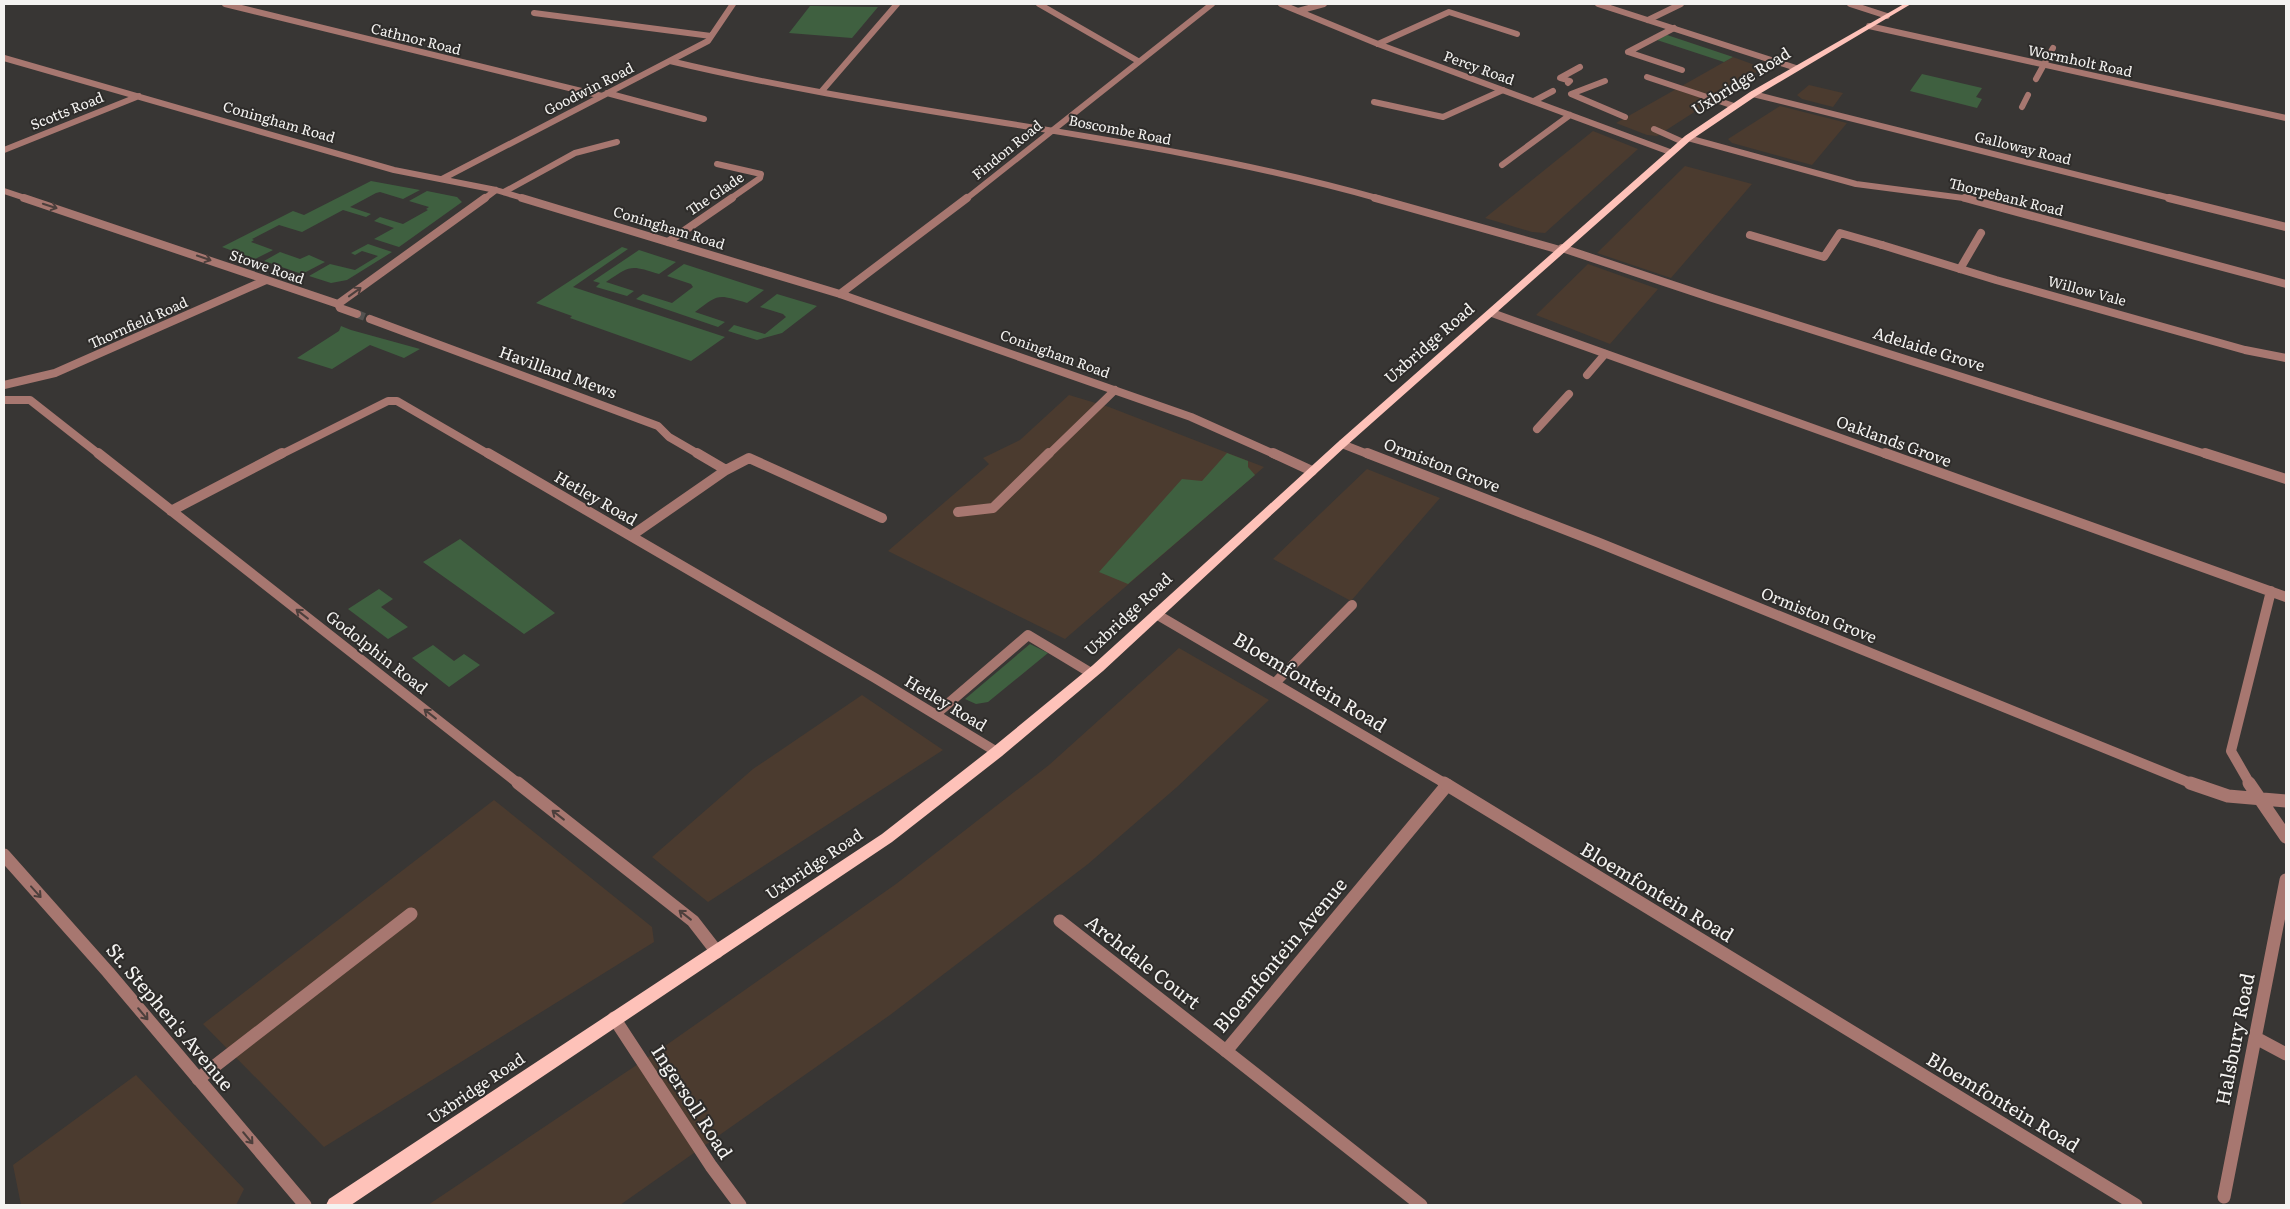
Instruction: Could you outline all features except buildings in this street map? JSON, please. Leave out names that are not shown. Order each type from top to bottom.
[{"type":"main road","name":"Uxbridge Road","points":[[335,1205],[887,838],[997,752],[1091,673],[1312,470],[1492,313],[1670,152],[1753,94],[1908,4]]},
{"type":"street","name":"Cathnor Road","points":[[225,4],[704,119]]},
{"type":"street","points":[[232,6],[239,4]]},
{"type":"street","name":"Goodwin Road","points":[[442,179],[708,41],[733,4]]},
{"type":"street","points":[[821,92],[897,4]]},
{"type":"street","points":[[1039,4],[1138,62]]},
{"type":"street","name":"Findon Road","points":[[840,294],[956,206],[1212,4]]},
{"type":"street","name":"Percy Road","points":[[1281,4],[1378,44],[1670,152]]},
{"type":"street","points":[[1298,12],[1324,4]]},
{"type":"street","points":[[1598,4],[1796,68]]},
{"type":"street","points":[[1648,20],[1681,4]]},
{"type":"street","points":[[1850,4],[1887,16]]},
{"type":"street","points":[[1378,44],[1449,12],[1517,34]]},
{"type":"street","points":[[534,13],[711,36]]},
{"type":"street","name":"Wormholt Road","points":[[1869,26],[2286,118]]},
{"type":"street","points":[[1674,28],[1628,52],[1682,70]]},
{"type":"street","points":[[2036,79],[2053,48]]},
{"type":"street","name":"Coningham Road","points":[[4,58],[394,170],[500,191],[840,294],[1191,418],[1312,470]]},
{"type":"street","name":"Boscombe Road","points":[[670,61],[754,81],[1051,130],[1193,156],[1344,189],[1561,249]]},
{"type":"street","points":[[1568,83],[1570,81],[1560,78],[1580,67]]},
{"type":"street","points":[[1648,76],[1734,106]]},
{"type":"street","points":[[1605,81],[1571,94],[1625,117]]},
{"type":"street","points":[[1374,102],[1443,116],[1503,90]]},
{"type":"street","points":[[1534,101],[1553,91]]},
{"type":"street","name":"Galloway Road","points":[[1753,94],[2286,227]]},
{"type":"street","points":[[2022,107],[2028,95]]},
{"type":"street","name":"Scotts Road","points":[[4,150],[139,96]]},
{"type":"street","points":[[1502,166],[1570,115]]},
{"type":"street","name":"Thorpebank Road","points":[[1654,129],[1686,140],[1856,184],[1967,198],[2286,284]]},
{"type":"street","points":[[357,314],[340,308],[338,304],[500,191],[574,153],[617,142]]},
{"type":"street","name":"The Glade","points":[[668,242],[760,178],[762,174],[717,164]]},
{"type":"street","name":"Stowe Road","points":[[4,191],[116,227],[338,304]]},
{"type":"street","name":"Willow Vale","points":[[1750,235],[1824,257],[1840,233],[2244,350],[2286,358]]},
{"type":"street","points":[[1960,269],[1981,233]]},
{"type":"street","name":"Adelaide Grove","points":[[1561,249],[2286,479]]},
{"type":"street","name":"Thornfield Road","points":[[4,385],[55,373],[266,280]]},
{"type":"street","name":"Oaklands Grove","points":[[1492,313],[2286,596]]},
{"type":"street","name":"Havilland Mews","points":[[370,319],[658,426],[669,437],[726,470]]},
{"type":"street","points":[[1587,375],[1605,354]]},
{"type":"street","points":[[958,512],[993,508],[1115,390]]},
{"type":"street","points":[[1536,429],[1569,394]]},
{"type":"street","name":"Godolphin Road","points":[[4,400],[30,400],[693,922],[717,952]]},
{"type":"street","name":"Hetley Road","points":[[171,511],[372,406],[388,400],[397,401],[936,714],[997,752]]},
{"type":"street","name":"Ormiston Grove","points":[[1342,444],[1598,542],[2209,791],[2228,796],[2286,801]]},
{"type":"street","points":[[631,536],[726,470],[749,458],[882,518]]},
{"type":"street","points":[[2271,591],[2231,751],[2286,837]]},
{"type":"street","points":[[1275,683],[1352,605]]},
{"type":"street","name":"Bloemfontein Road","points":[[1156,614],[1447,785],[2136,1205]]},
{"type":"street","points":[[936,714],[1028,635],[1091,673]]},
{"type":"street","name":"Bloemfontein Avenue","points":[[1421,1205],[1226,1051],[1447,785]]},
{"type":"street","name":"St. Stephen's Avenue","points":[[4,855],[108,972],[305,1205]]},
{"type":"street","name":"Halsbury Road","points":[[2224,1201],[2286,880]]},
{"type":"street","points":[[198,1079],[411,914]]},
{"type":"street","name":"Archdale Court","points":[[1060,921],[1226,1051]]},
{"type":"street","name":"Ingersoll Road","points":[[614,1018],[740,1205]]},
{"type":"street","points":[[2256,1038],[2286,1054]]},
{"type":"shaded area","points":[[1733,57],[1763,68],[1657,136],[1647,135],[1616,123]]},
{"type":"shaded area","points":[[1809,85],[1843,93],[1833,107],[1802,99],[1797,95]]},
{"type":"shaded area","points":[[1780,106],[1847,123],[1812,165],[1732,143],[1728,139]]},
{"type":"shaded area","points":[[1593,131],[1638,149],[1545,233],[1532,232],[1485,218]]},
{"type":"shaded area","points":[[1685,166],[1752,184],[1671,278],[1597,253]]},
{"type":"shaded area","points":[[1588,264],[1658,289],[1610,344],[1536,315]]},
{"type":"shaded area","points":[[1069,395],[1109,407],[1264,467],[1065,639],[888,551],[989,464],[983,458],[1020,440]]},
{"type":"shaded area","points":[[1367,469],[1440,498],[1351,601],[1273,559]]},
{"type":"shaded area","points":[[1179,648],[1269,700],[1177,787],[1088,864],[890,1015],[620,1205],[428,1205],[665,1046],[896,884],[1049,765]]},
{"type":"shaded area","points":[[862,695],[943,750],[708,902],[652,857],[753,769]]},
{"type":"shaded area","points":[[494,800],[652,927],[654,942],[324,1147],[203,1024]]},
{"type":"shaded area","points":[[136,1075],[244,1189],[236,1205],[21,1205],[13,1165]]},
{"type":"green space","points":[[810,6],[878,7],[852,38],[789,33]]},
{"type":"green space","points":[[1667,35],[1733,57],[1724,62],[1657,40]]},
{"type":"green space","points":[[1922,74],[1982,88],[1976,97],[1982,99],[1977,108],[1910,91]]},
{"type":"green space","points":[[371,181],[420,190],[403,199],[380,192],[350,207],[371,214],[366,217],[343,210],[302,232],[279,225],[252,239],[254,240],[251,242],[273,250],[255,259],[222,247],[293,211],[304,215]]},
{"type":"green space","points":[[427,191],[457,197],[462,202],[399,247],[374,239],[394,228],[374,221],[380,217],[403,224],[428,210],[426,209],[429,207],[409,201]]},
{"type":"green space","points":[[368,244],[392,252],[347,280],[331,283],[309,276],[330,264],[355,270],[378,256],[362,251],[355,255],[351,253]]},
{"type":"green space","points":[[622,247],[628,249],[573,287],[725,337],[691,361],[570,318],[572,316],[536,303]]},
{"type":"green space","points":[[639,250],[676,262],[659,274],[631,268],[606,282],[634,291],[627,296],[596,287],[600,283],[593,281]]},
{"type":"green space","points":[[280,252],[300,259],[309,255],[325,262],[302,274],[264,261]]},
{"type":"green space","points":[[684,264],[764,290],[747,303],[719,297],[695,312],[725,322],[718,327],[636,299],[643,294],[672,303],[693,287],[691,284],[667,276]]},
{"type":"green space","points":[[777,294],[817,306],[782,333],[757,340],[728,331],[734,325],[765,334],[786,317],[783,314],[760,307]]},
{"type":"green space","points":[[341,326],[420,349],[404,358],[370,345],[332,369],[297,358],[339,331]]},
{"type":"green space","points":[[1227,453],[1248,461],[1248,467],[1255,475],[1128,584],[1099,572],[1182,479],[1202,481]]},
{"type":"green space","points":[[460,539],[555,613],[524,634],[423,562]]},
{"type":"green space","points":[[379,589],[393,599],[381,607],[408,627],[388,639],[348,609]]},
{"type":"green space","points":[[1030,644],[1048,653],[988,702],[976,704],[965,699]]},
{"type":"green space","points":[[433,645],[454,661],[464,654],[480,665],[449,687],[412,658]]},
{"type":"tunnel","points":[[357,314],[370,319]]}]
